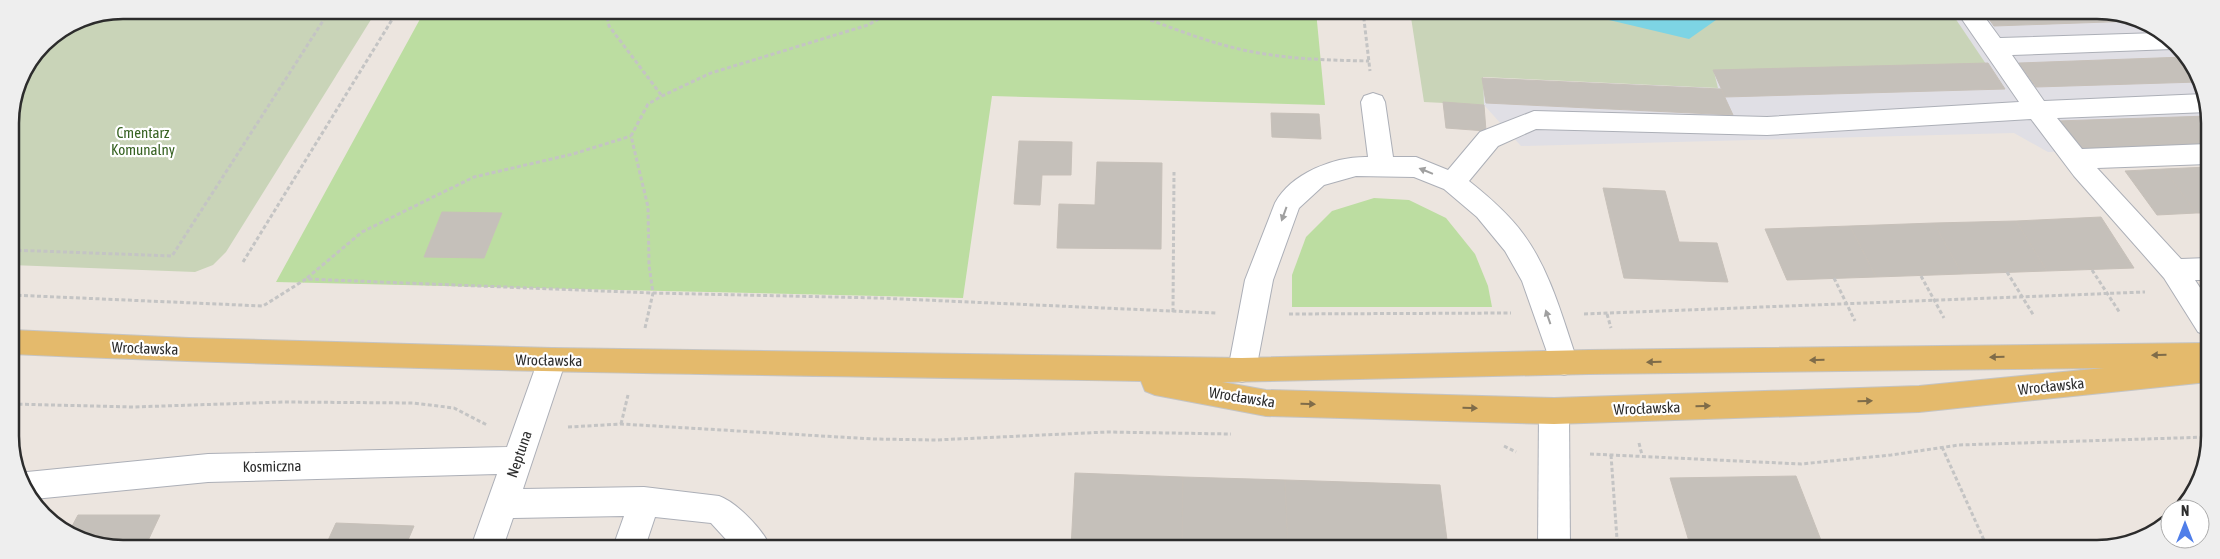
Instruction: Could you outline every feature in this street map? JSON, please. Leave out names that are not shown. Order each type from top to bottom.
[{"type":"main road","name":"Wrocławska","points":[[19,342],[199,350],[552,360],[1242,370],[1564,362],[2201,355]]},
{"type":"main road","name":"Wrocławska","points":[[1088,369],[1266,403],[1554,411],[1919,399],[2201,371]]},
{"type":"street","points":[[1974,19],[2037,110],[2075,159],[2174,270],[2201,313]]},
{"type":"street","points":[[1994,48],[2162,41]]},
{"type":"street","points":[[1373,102],[1382,166]]},
{"type":"street","points":[[1453,182],[1489,139],[1534,120],[1767,126],[2037,110],[2199,103]]},
{"type":"street","points":[[2075,159],[2201,154]]},
{"type":"street","points":[[1242,370],[1259,280],[1288,204],[1315,178],[1356,166],[1416,167],[1453,182],[1486,210],[1515,243],[1535,280],[1564,362]]},
{"type":"street","points":[[2174,270],[2201,269]]},
{"type":"street","name":"Neptuna","points":[[488,540],[552,360]]},
{"type":"street","points":[[1554,411],[1554,540]]},
{"type":"street","name":"Kosmiczna","points":[[32,486],[208,468],[517,460]]},
{"type":"street","points":[[501,504],[644,501],[719,510],[747,540]]},
{"type":"street","points":[[631,540],[644,501]]},
{"type":"path","points":[[19,250],[172,256],[324,19]]},
{"type":"path","points":[[243,262],[392,19]]},
{"type":"path","points":[[608,19],[609,26],[662,96]]},
{"type":"path","points":[[637,361],[653,293],[649,264],[648,206],[631,136],[648,104],[711,73],[809,45],[868,25],[878,19]]},
{"type":"path","points":[[1149,19],[1218,43],[1269,54],[1320,60],[1369,60]]},
{"type":"path","points":[[1364,19],[1373,102]]},
{"type":"path","points":[[19,295],[263,306],[306,279],[362,232],[474,177],[573,154],[631,136]]},
{"type":"path","points":[[1173,312],[1174,172]]},
{"type":"path","points":[[2092,270],[2120,313]]},
{"type":"path","points":[[2007,272],[2034,316]]},
{"type":"path","points":[[1921,276],[1944,318]]},
{"type":"path","points":[[1834,278],[1855,321]]},
{"type":"path","points":[[306,279],[653,293],[879,298],[1252,314],[1607,314],[2159,291],[2191,297]]},
{"type":"path","points":[[19,404],[133,408],[283,402],[413,403],[454,408],[494,428],[621,424],[873,439],[936,440],[1107,432],[1236,434]]},
{"type":"path","points":[[1501,443],[1510,451],[1521,453],[1611,455],[1699,461],[1801,464],[1891,455],[1942,447],[2201,437]]},
{"type":"path","points":[[1942,447],[1984,540]]},
{"type":"path","points":[[1611,455],[1618,540]]},
{"type":"shaded area","points":[[1956,19],[2097,19],[2130,24],[2149,33],[2171,49],[2187,71],[2196,90],[2199,103],[2201,147],[2048,152],[2014,133],[1521,146],[1484,105],[1482,78],[1718,88],[1713,72],[1987,67]]},
{"type":"green space","name":"Cmentarz Komunalny","points":[[371,19],[226,252],[213,265],[195,272],[19,265],[19,116],[24,90],[40,60],[54,45],[71,33],[90,24],[109,20]]},
{"type":"green space","points":[[420,19],[1317,19],[1325,105],[992,96],[963,298],[276,282]]},
{"type":"green space","points":[[1411,19],[1956,19],[1988,67],[1714,72],[1718,88],[1483,77],[1484,105],[1424,102]]},
{"type":"green space","points":[[1374,198],[1409,200],[1446,218],[1475,254],[1488,286],[1492,307],[1292,307],[1292,275],[1306,237],[1332,211]]},
{"type":"water","points":[[1608,19],[1716,20],[1689,39]]},
{"type":"building","points":[[1989,19],[2097,19],[2120,22],[1994,26]]},
{"type":"building","points":[[2178,57],[2192,82],[2036,87],[2019,63]]},
{"type":"building","points":[[1988,63],[2005,89],[1725,97],[1713,70]]},
{"type":"building","points":[[1482,78],[1721,89],[1733,115],[1486,103]]},
{"type":"building","points":[[1443,102],[1484,105],[1486,131],[1446,128]]},
{"type":"building","points":[[1271,113],[1319,114],[1321,139],[1272,137]]},
{"type":"building","points":[[2201,116],[2201,144],[2075,149],[2057,121]]},
{"type":"building","points":[[1019,141],[1072,142],[1071,175],[1042,175],[1040,205],[1014,204]]},
{"type":"building","points":[[1097,162],[1162,163],[1161,249],[1057,248],[1059,204],[1095,205]]},
{"type":"building","points":[[2201,167],[2201,213],[2196,213],[2164,169]]},
{"type":"building","points":[[2164,169],[2196,213],[2157,215],[2125,171]]},
{"type":"building","points":[[1603,188],[1665,191],[1679,242],[1717,243],[1728,282],[1624,278]]},
{"type":"building","points":[[442,212],[502,213],[484,258],[424,257]]},
{"type":"building","points":[[2101,217],[2134,268],[2047,271],[2016,221]]},
{"type":"building","points":[[2016,221],[2047,271],[1962,274],[1934,223]]},
{"type":"building","points":[[1934,223],[1962,274],[1876,277],[1850,226]]},
{"type":"building","points":[[1850,226],[1876,277],[1787,280],[1765,229]]},
{"type":"building","points":[[1075,473],[1183,477],[1182,540],[1071,540]]},
{"type":"building","points":[[1796,476],[1821,540],[1689,540],[1670,478]]},
{"type":"building","points":[[1183,477],[1285,480],[1288,540],[1182,540]]},
{"type":"building","points":[[1285,480],[1440,485],[1447,540],[1288,540]]},
{"type":"building","points":[[78,515],[160,515],[148,540],[103,538],[90,535],[72,526]]},
{"type":"building","points":[[336,523],[414,526],[408,540],[328,540]]}]
